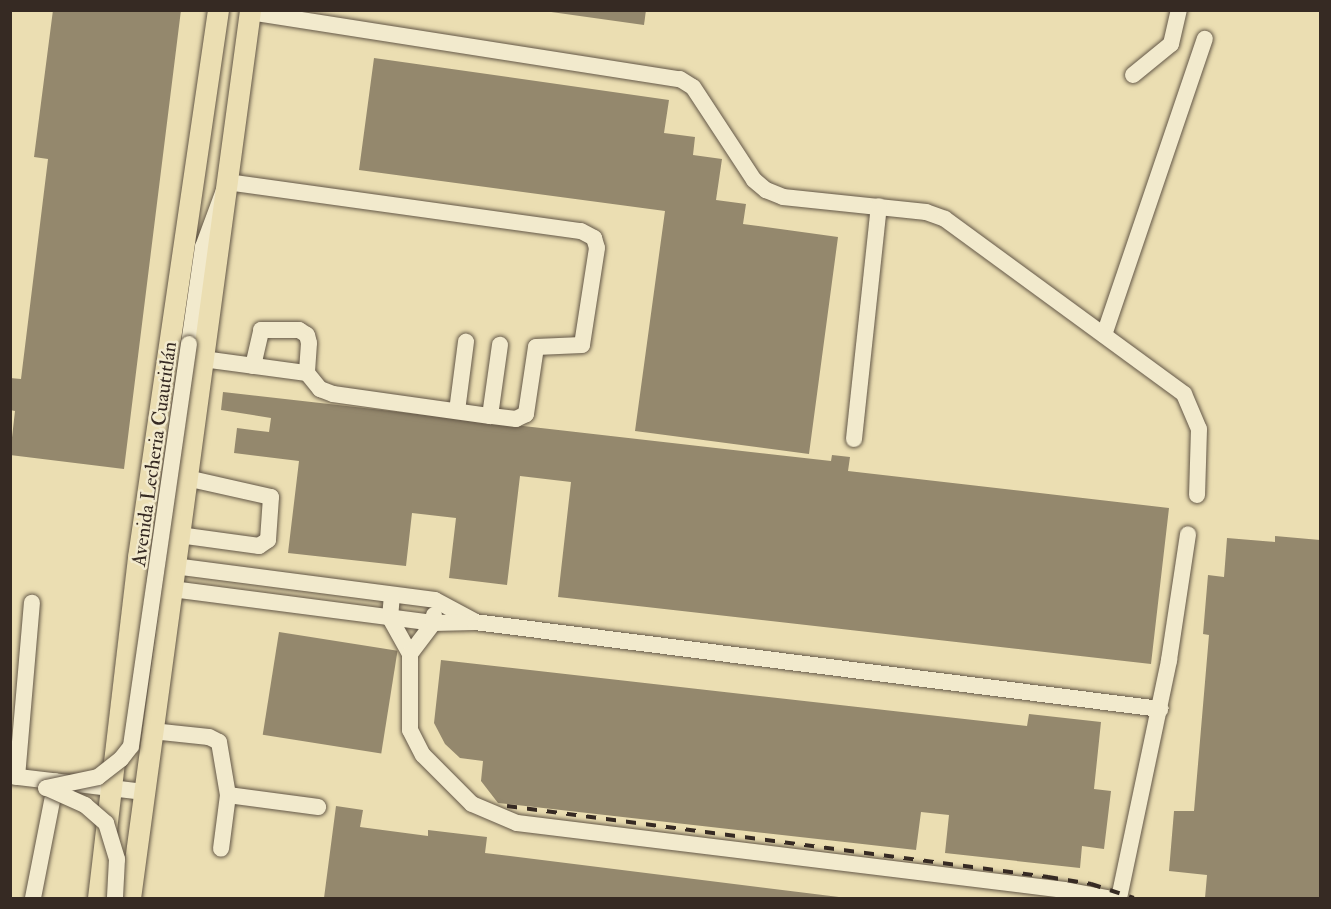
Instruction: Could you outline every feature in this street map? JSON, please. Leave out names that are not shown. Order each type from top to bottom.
[{"type":"main road","name":"Avenida Lecheria Cuautitlán","points":[[98,898],[138,557],[218,10]]},
{"type":"main road","name":"Avenida Lecheria Cuautitlán","points":[[130,898],[187,478],[196,352],[227,182],[250,11]]},
{"type":"main road","points":[[106,826],[122,822],[139,827]]},
{"type":"street","points":[[1133,75],[1171,44],[1179,10]]},
{"type":"street","points":[[250,11],[680,79],[693,87],[754,180],[766,190],[783,197],[926,212],[945,219],[1184,394],[1193,410],[1199,429],[1197,495]]},
{"type":"street","points":[[1104,335],[1205,39]]},
{"type":"street","points":[[227,182],[581,231],[594,237],[597,248],[582,345],[536,347],[526,414],[516,419],[333,394],[320,389],[307,373],[309,343],[307,335],[299,330],[261,330],[253,366]]},
{"type":"street","points":[[854,439],[879,206]]},
{"type":"street","points":[[457,411],[466,342]]},
{"type":"street","points":[[490,416],[500,345]]},
{"type":"street","points":[[51,784],[98,777],[121,759],[131,746],[196,352],[253,366],[307,373]]},
{"type":"street","points":[[179,535],[259,546],[268,540],[272,504],[266,493],[187,478]]},
{"type":"street","points":[[1119,898],[1160,709],[1188,534]]},
{"type":"street","points":[[174,566],[435,600],[475,622]]},
{"type":"street","points":[[171,589],[433,623],[475,622],[1160,709]]},
{"type":"street","points":[[392,595],[390,618],[410,654],[410,729],[423,755],[472,804],[517,823],[1065,890],[1107,898]]},
{"type":"street","points":[[410,654],[433,623],[435,600]]},
{"type":"street","points":[[32,603],[12,779],[144,792]]},
{"type":"street","points":[[152,731],[209,737],[219,742],[228,795],[221,849]]},
{"type":"street","points":[[33,898],[51,784]]},
{"type":"street","points":[[51,784],[85,805],[105,823],[117,859],[115,898]]},
{"type":"street","points":[[228,795],[318,807]]},
{"type":"building","points":[[53,10],[181,10],[124,469],[10,455],[15,411],[10,410],[10,378],[21,379],[48,159],[34,157]]},
{"type":"building","points":[[537,10],[646,10],[644,25]]},
{"type":"building","points":[[374,58],[669,100],[664,133],[695,137],[693,155],[722,159],[716,200],[746,204],[743,224],[838,237],[809,454],[635,431],[665,211],[359,170]]},
{"type":"building","points":[[223,392],[831,461],[832,455],[850,457],[848,471],[1169,508],[1151,664],[558,597],[571,482],[520,476],[507,585],[449,578],[456,518],[412,513],[406,566],[288,553],[299,461],[234,453],[237,428],[269,432],[271,418],[221,410]]},
{"type":"building","points":[[1275,536],[1320,540],[1320,898],[1205,898],[1207,875],[1169,871],[1174,811],[1194,811],[1209,635],[1203,634],[1208,575],[1224,577],[1227,538],[1275,542]]},
{"type":"building","points":[[279,632],[398,651],[381,753],[263,735]]},
{"type":"building","points":[[441,660],[1027,726],[1029,714],[1101,722],[1094,789],[1111,791],[1104,849],[1082,846],[1080,868],[945,853],[949,815],[921,812],[916,850],[498,803],[481,781],[483,761],[460,758],[445,744],[434,723]]},
{"type":"building","points":[[336,806],[363,810],[360,827],[428,836],[428,830],[487,837],[485,853],[847,898],[324,898]]},
{"type":"railway","points":[[507,806],[1048,877],[1091,884],[1134,898]]}]
